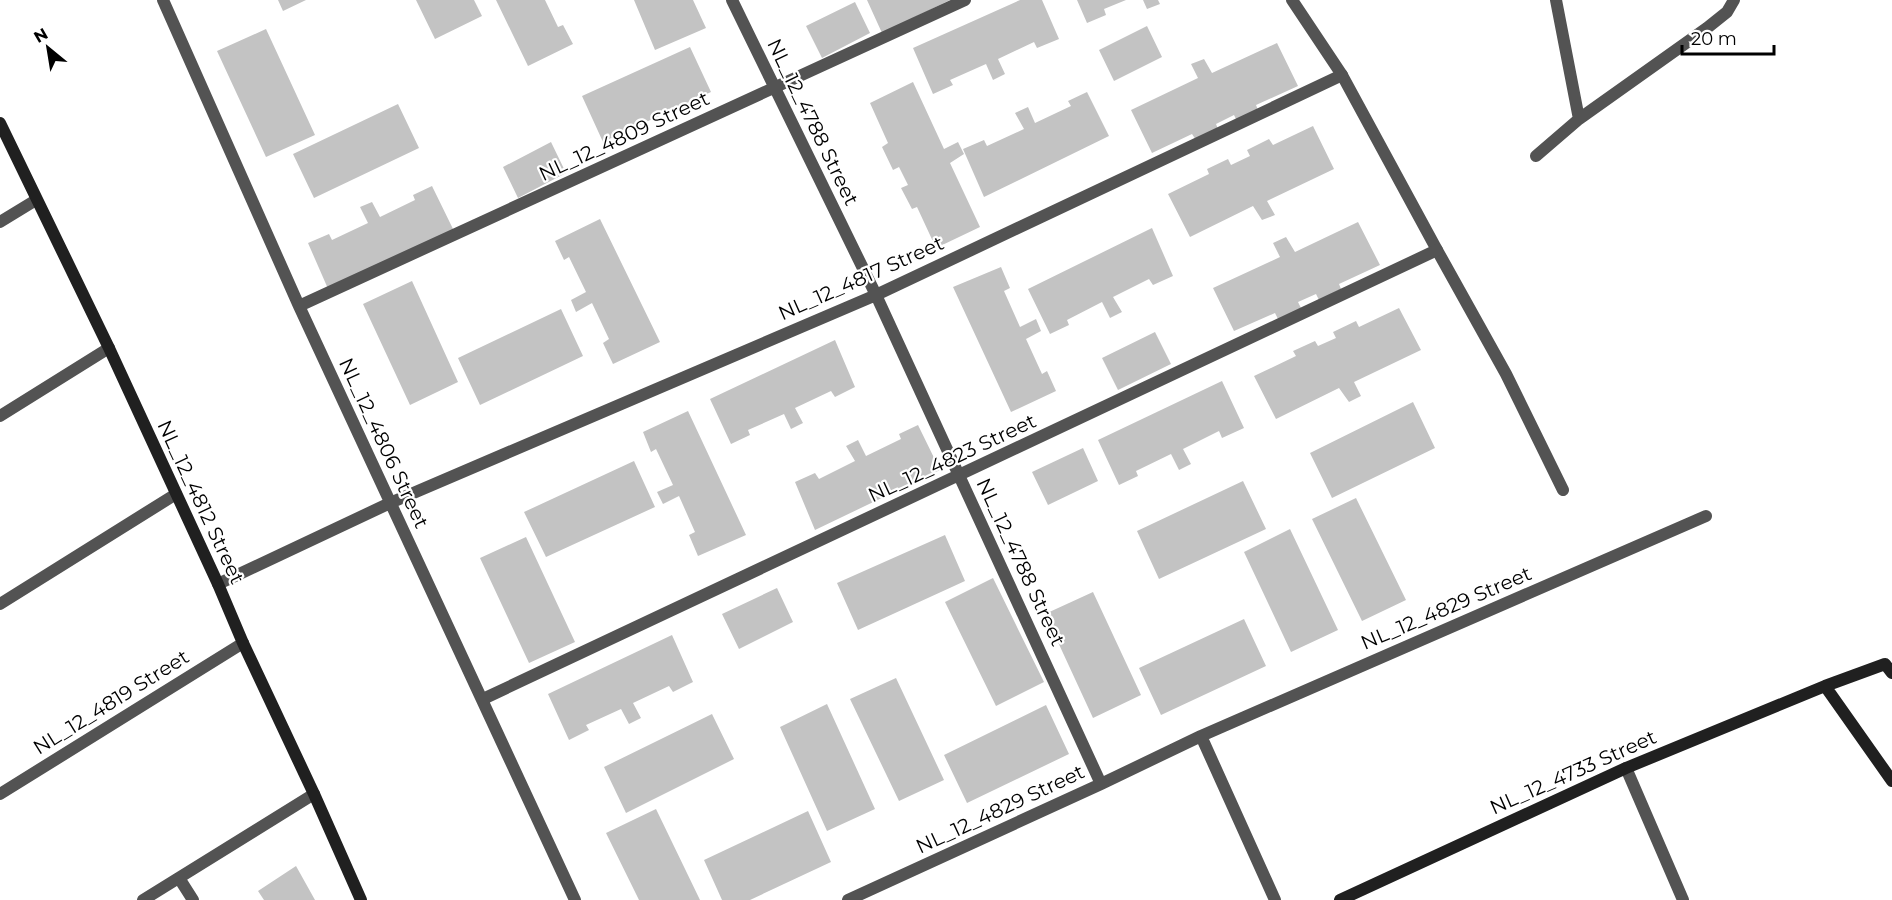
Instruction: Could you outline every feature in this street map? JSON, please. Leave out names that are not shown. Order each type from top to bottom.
[{"type":"street","name":"NL_12_4806 Street","points":[[163,0],[299,306],[575,900]]},
{"type":"street","name":"NL_12_4788 Street","points":[[732,0],[876,295],[1101,784]]},
{"type":"street","name":"NL_12_4809 Street","points":[[299,306],[965,0]]},
{"type":"street","points":[[1292,0],[1342,75],[1506,374],[1563,490]]},
{"type":"street","points":[[1556,0],[1579,119]]},
{"type":"street","points":[[1536,156],[1579,119],[1707,28],[1727,12],[1734,0]]},
{"type":"street","name":"NL_12_4817 Street","points":[[218,584],[390,503],[876,295],[1342,75]]},
{"type":"street","name":"NL_12_4812 Street","points":[[0,123],[109,348],[361,900]]},
{"type":"street","points":[[0,222],[36,200]]},
{"type":"street","name":"NL_12_4823 Street","points":[[483,699],[1437,250]]},
{"type":"street","points":[[0,416],[109,348]]},
{"type":"street","points":[[0,604],[176,494]]},
{"type":"street","name":"NL_12_4829 Street","points":[[848,900],[1201,736],[1706,516]]},
{"type":"street","name":"NL_12_4819 Street","points":[[0,794],[243,643]]},
{"type":"street","name":"NL_12_4733 Street","points":[[1340,900],[1626,768],[1825,686],[1890,666]]},
{"type":"street","points":[[1825,686],[1892,781]]},
{"type":"street","points":[[1201,736],[1275,900]]},
{"type":"street","points":[[1626,768],[1683,900]]},
{"type":"street","points":[[143,900],[314,794]]},
{"type":"street","points":[[179,878],[193,900]]},
{"type":"building","points":[[278,0],[306,0],[283,11]]},
{"type":"building","points":[[416,0],[474,0],[482,16],[435,39]]},
{"type":"building","points":[[496,0],[545,0],[558,27],[563,25],[573,44],[528,66]]},
{"type":"building","points":[[634,0],[693,0],[706,28],[655,50]]},
{"type":"building","points":[[867,0],[950,0],[882,33]]},
{"type":"building","points":[[1020,0],[1042,0],[1059,39],[1037,48],[1034,42],[998,59],[1005,74],[993,80],[986,64],[950,80],[953,85],[933,94],[913,48]]},
{"type":"building","points":[[1077,0],[1126,0],[1104,9],[1106,15],[1087,23]]},
{"type":"building","points":[[1143,0],[1158,0],[1160,4],[1147,9]]},
{"type":"building","points":[[855,2],[870,33],[822,58],[806,26]]},
{"type":"building","points":[[1147,26],[1162,57],[1114,81],[1099,50]]},
{"type":"building","points":[[266,29],[315,135],[266,157],[217,51]]},
{"type":"building","points":[[1277,43],[1298,86],[1256,105],[1258,110],[1237,121],[1234,115],[1216,124],[1218,129],[1196,140],[1192,134],[1152,153],[1131,110],[1198,78],[1191,64],[1204,59],[1212,73]]},
{"type":"building","points":[[690,47],[711,92],[603,142],[582,96]]},
{"type":"building","points":[[913,82],[944,149],[958,142],[964,154],[950,163],[980,227],[936,248],[917,207],[912,209],[901,188],[908,185],[899,167],[893,170],[882,147],[888,143],[870,103]]},
{"type":"building","points":[[1087,92],[1109,136],[984,197],[963,149],[984,140],[987,146],[1024,129],[1015,113],[1028,107],[1035,123],[1071,106],[1068,101]]},
{"type":"building","points":[[398,104],[419,148],[314,198],[293,154]]},
{"type":"building","points":[[1313,126],[1334,169],[1267,201],[1275,215],[1262,220],[1253,206],[1190,237],[1168,194],[1209,174],[1207,169],[1228,159],[1231,165],[1250,156],[1247,150],[1269,139],[1273,145]]},
{"type":"building","points":[[551,142],[566,173],[518,198],[503,167]]},
{"type":"building","points":[[432,186],[454,231],[329,291],[308,243],[329,234],[332,240],[368,223],[360,207],[372,202],[380,217],[415,200],[413,195]]},
{"type":"building","points":[[600,219],[660,342],[613,364],[603,343],[609,339],[592,303],[576,312],[571,300],[586,292],[569,257],[564,260],[555,241]]},
{"type":"building","points":[[1358,222],[1380,265],[1339,284],[1341,289],[1319,300],[1316,294],[1298,302],[1301,308],[1278,319],[1275,313],[1234,331],[1213,288],[1280,257],[1273,243],[1286,237],[1295,252]]},
{"type":"building","points":[[1152,228],[1173,276],[1153,285],[1149,279],[1113,297],[1122,312],[1110,318],[1102,302],[1067,320],[1069,325],[1050,334],[1028,289]]},
{"type":"building","points":[[1001,267],[1010,288],[1004,291],[1020,327],[1036,319],[1041,331],[1026,339],[1042,374],[1047,371],[1056,391],[1011,412],[953,287]]},
{"type":"building","points":[[412,281],[458,382],[410,405],[363,304]]},
{"type":"building","points":[[1399,308],[1421,350],[1354,382],[1361,396],[1349,402],[1339,388],[1276,419],[1254,376],[1296,356],[1293,351],[1315,341],[1318,346],[1336,338],[1333,332],[1356,321],[1359,327]]},
{"type":"building","points":[[561,309],[583,356],[480,405],[458,358]]},
{"type":"building","points":[[1155,332],[1171,364],[1118,390],[1102,358]]},
{"type":"building","points":[[835,340],[855,387],[835,397],[831,391],[795,408],[803,423],[791,429],[784,414],[748,430],[750,435],[731,444],[710,399]]},
{"type":"building","points":[[1222,381],[1244,428],[1222,438],[1219,431],[1183,449],[1191,464],[1179,470],[1171,454],[1136,471],[1138,476],[1119,485],[1098,440]]},
{"type":"building","points":[[1413,402],[1435,448],[1332,498],[1310,453]]},
{"type":"building","points":[[688,411],[746,535],[698,556],[689,535],[695,532],[679,496],[663,504],[657,492],[673,485],[656,449],[651,452],[643,432]]},
{"type":"building","points":[[918,425],[940,470],[815,530],[795,482],[815,473],[819,479],[855,461],[846,446],[858,440],[866,456],[901,439],[899,434]]},
{"type":"building","points":[[1083,448],[1098,481],[1048,505],[1032,472]]},
{"type":"building","points":[[634,461],[655,507],[546,557],[524,512]]},
{"type":"building","points":[[1243,481],[1266,529],[1159,579],[1137,531]]},
{"type":"building","points":[[1356,498],[1406,600],[1362,621],[1312,519]]},
{"type":"building","points":[[1290,529],[1338,630],[1291,652],[1244,552]]},
{"type":"building","points":[[945,535],[965,581],[858,630],[837,583]]},
{"type":"building","points":[[526,537],[575,642],[529,663],[480,558]]},
{"type":"building","points":[[993,578],[1044,682],[996,706],[945,602]]},
{"type":"building","points":[[777,588],[793,622],[739,649],[722,614]]},
{"type":"building","points":[[1093,592],[1141,695],[1093,718],[1045,614]]},
{"type":"building","points":[[1244,619],[1266,666],[1161,715],[1139,668]]},
{"type":"building","points":[[672,635],[693,682],[673,692],[669,686],[633,703],[641,718],[629,724],[621,709],[586,725],[589,730],[569,740],[548,694]]},
{"type":"building","points":[[896,678],[944,780],[899,801],[850,699]]},
{"type":"building","points":[[827,704],[875,809],[827,831],[780,727]]},
{"type":"building","points":[[1046,705],[1069,754],[967,803],[944,755]]},
{"type":"building","points":[[712,714],[734,759],[626,813],[604,767]]},
{"type":"building","points":[[656,809],[700,900],[639,900],[606,833]]},
{"type":"building","points":[[808,811],[831,862],[750,900],[722,900],[704,860]]},
{"type":"building","points":[[296,866],[315,900],[264,900],[258,891]]}]
